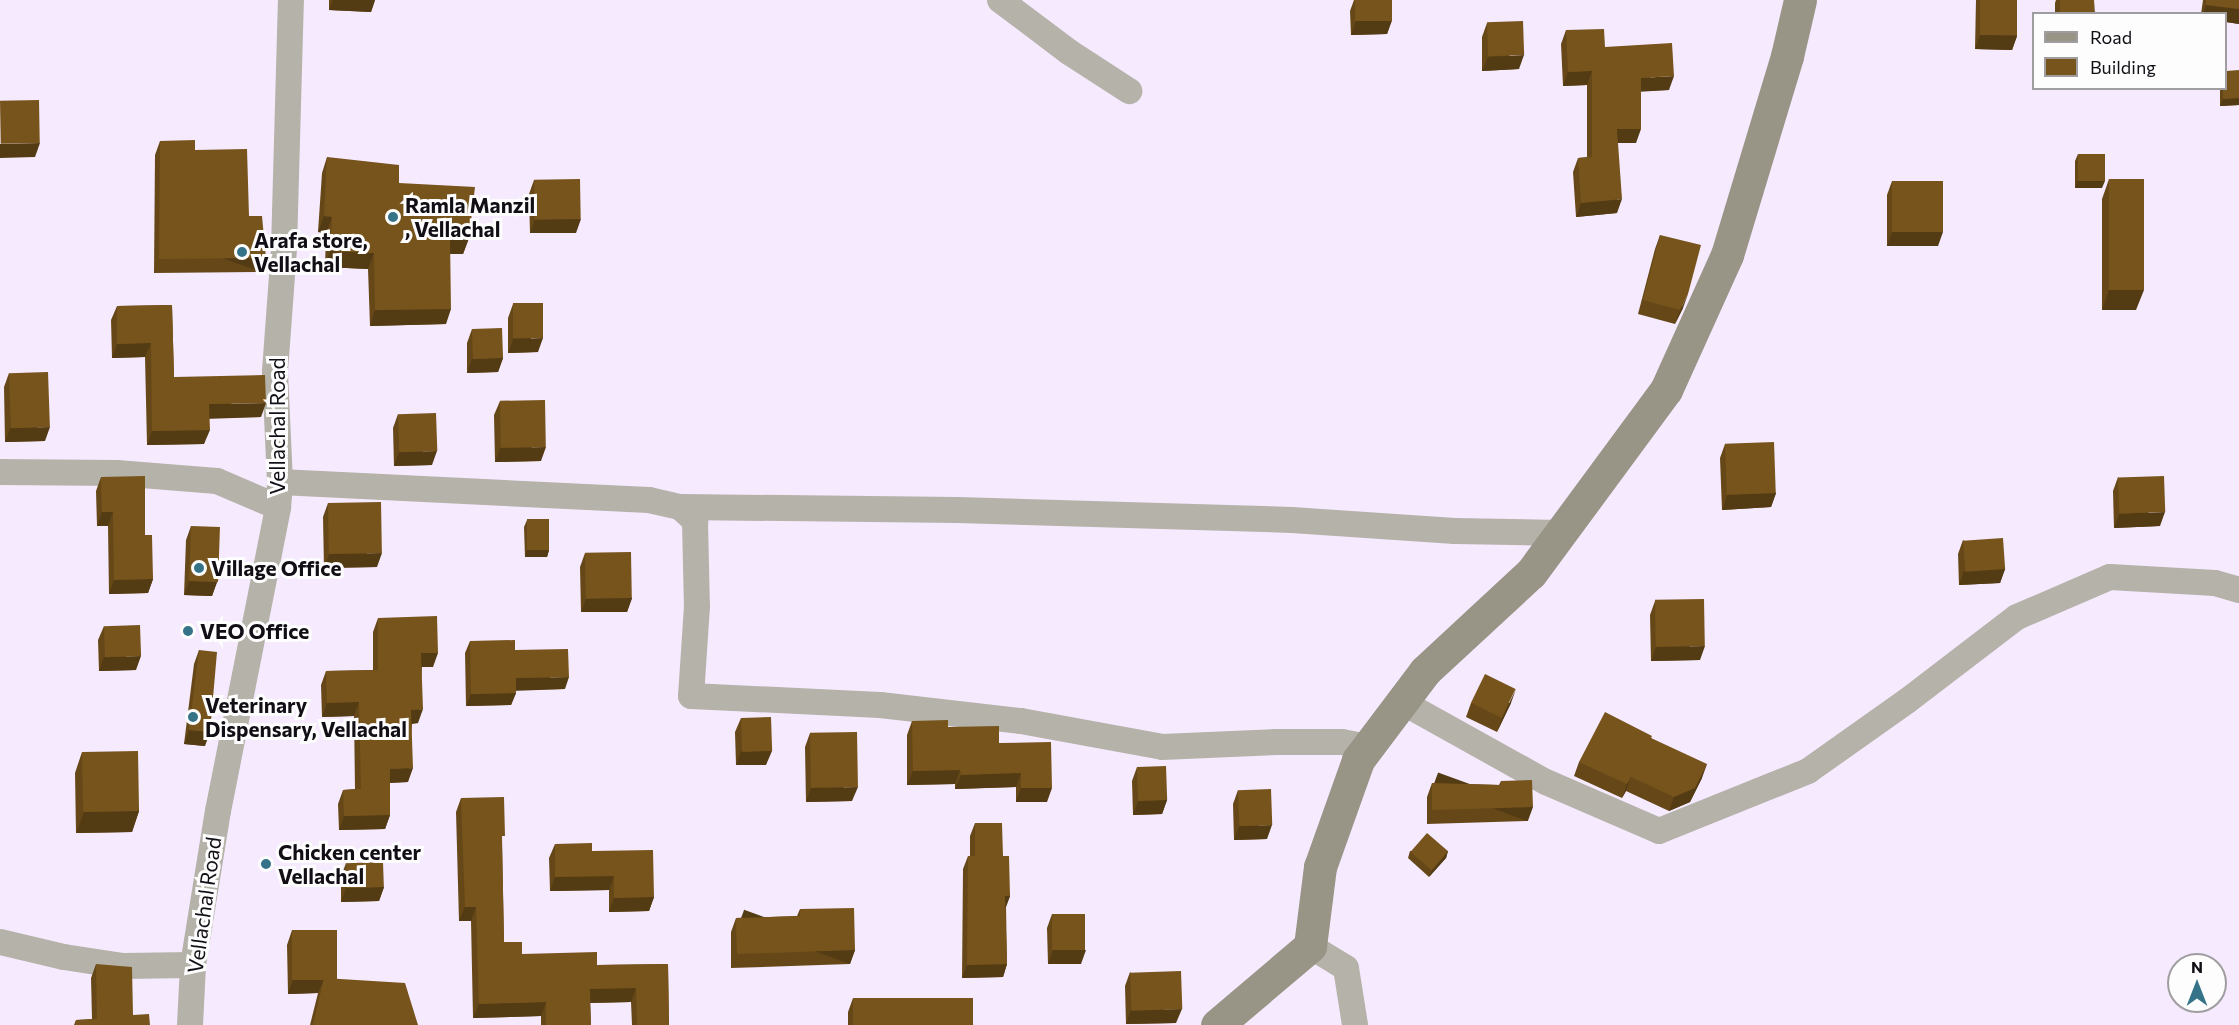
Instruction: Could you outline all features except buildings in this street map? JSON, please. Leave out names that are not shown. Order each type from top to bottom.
[{"type":"main road","points":[[1217,1025],[1310,946],[1320,867],[1358,760],[1367,747],[1425,671],[1531,573],[1666,390],[1726,255],[1787,56],[1800,0]]},
{"type":"street","name":"Vellachal Road","points":[[190,1025],[193,965],[220,801],[279,495],[275,371],[284,248],[291,0]]},
{"type":"street","points":[[1000,0],[1070,52],[1129,91]]},
{"type":"street","points":[[0,472],[117,473],[217,481],[279,495],[649,500],[680,507],[957,510],[1292,520],[1455,531],[1562,534]]},
{"type":"street","points":[[680,507],[695,521],[697,606],[691,696],[892,706],[1021,721],[1162,747],[1275,742],[1342,742],[1367,747]]},
{"type":"street","points":[[1402,702],[1546,782],[1659,831],[1808,771],[1907,701],[2017,617],[2110,577],[2215,583],[2239,590]]},
{"type":"street","points":[[0,942],[64,957],[123,966],[193,965]]},
{"type":"street","points":[[1310,946],[1346,968],[1355,1025]]},
{"type":"place","name":"Ramla Manzil , Vellachal","points":[[393,217]]},
{"type":"place","name":"Arafa store, Vellachal","points":[[242,252]]},
{"type":"place","name":"Village Office","points":[[199,568]]},
{"type":"place","name":"VEO Office","points":[[188,631]]},
{"type":"place","name":"Veterinary Dispensary, Vellachal","points":[[193,717]]},
{"type":"place","name":"Chicken center Vellachal","points":[[266,864]]}]
